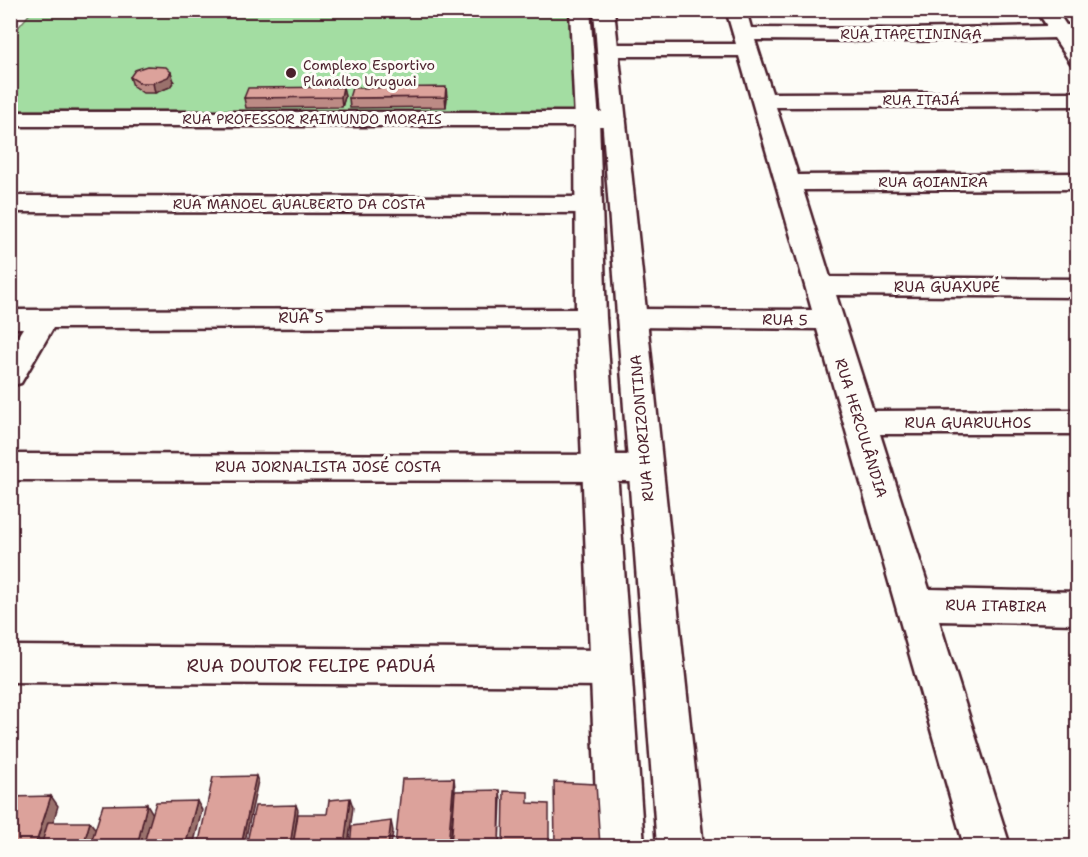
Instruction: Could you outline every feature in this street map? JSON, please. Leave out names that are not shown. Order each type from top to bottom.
[{"type":"street","name":"RUA HORIZONTINA","points":[[580,10],[601,119],[632,318],[680,846]]},
{"type":"street","name":"RUA HORIZONTINA","points":[[604,10],[609,51],[588,205],[591,318],[621,846]]},
{"type":"street","points":[[1047,10],[1069,31],[1077,59]]},
{"type":"street","name":"RUA ITAPETININGA","points":[[609,51],[743,31],[902,35],[1069,31]]},
{"type":"street","name":"RUA HERCULÂNDIA","points":[[743,31],[817,286],[987,846]]},
{"type":"street","name":"RUA ITAJÁ","points":[[764,100],[1077,99]]},
{"type":"street","name":"RUA PROFESSOR RAIMUNDO MORAIS","points":[[10,119],[601,119]]},
{"type":"street","name":"RUA GOIANIRA","points":[[788,183],[1077,181]]},
{"type":"street","name":"RUA MANOEL GUALBERTO DA COSTA","points":[[10,204],[588,205]]},
{"type":"street","name":"RUA GUAXUPÉ","points":[[817,286],[1077,288]]},
{"type":"street","name":"RUA 5","points":[[10,319],[591,318]]},
{"type":"street","name":"RUA 5","points":[[632,318],[829,320]]},
{"type":"street","points":[[10,376],[43,319]]},
{"type":"street","name":"RUA GUARULHOS","points":[[859,423],[1077,422]]},
{"type":"street","name":"RUA JORNALISTA JOSÉ COSTA","points":[[10,467],[646,468]]},
{"type":"street","name":"RUA ITABIRA","points":[[915,604],[1077,608]]},
{"type":"street","name":"RUA DOUTOR FELIPE PADUÁ","points":[[10,664],[611,668]]},
{"type":"green space","name":"Complexo Esportivo Planalto Uruguai","points":[[32,11],[570,11],[574,111],[11,110],[11,36]]},
{"type":"building","points":[[147,66],[166,67],[171,72],[168,77],[153,83],[140,83],[130,77],[135,70]]},
{"type":"building","points":[[343,87],[341,97],[244,98],[248,88]]},
{"type":"building","points":[[446,87],[445,97],[349,98],[352,88]]},
{"type":"building","points":[[256,776],[241,846],[198,846],[213,777]]},
{"type":"building","points":[[454,778],[448,846],[395,846],[402,779]]},
{"type":"building","points":[[554,782],[596,784],[600,846],[555,846]]},
{"type":"building","points":[[500,790],[499,846],[451,846],[455,791]]},
{"type":"building","points":[[504,791],[528,792],[528,803],[549,804],[549,846],[503,846]]},
{"type":"building","points":[[51,796],[35,846],[10,846],[10,797]]},
{"type":"building","points":[[350,798],[344,846],[293,846],[298,814],[327,814],[329,800]]},
{"type":"building","points":[[197,801],[185,846],[143,846],[156,802]]},
{"type":"building","points":[[147,804],[137,846],[90,846],[103,805]]},
{"type":"building","points":[[296,805],[290,846],[246,846],[255,806]]},
{"type":"building","points":[[391,821],[388,846],[350,846],[352,826]]},
{"type":"building","points":[[48,822],[90,822],[83,846],[41,846]]},
{"type":"place","name":"Complexo Esportivo Planalto Uruguai","points":[[291,73]]}]
